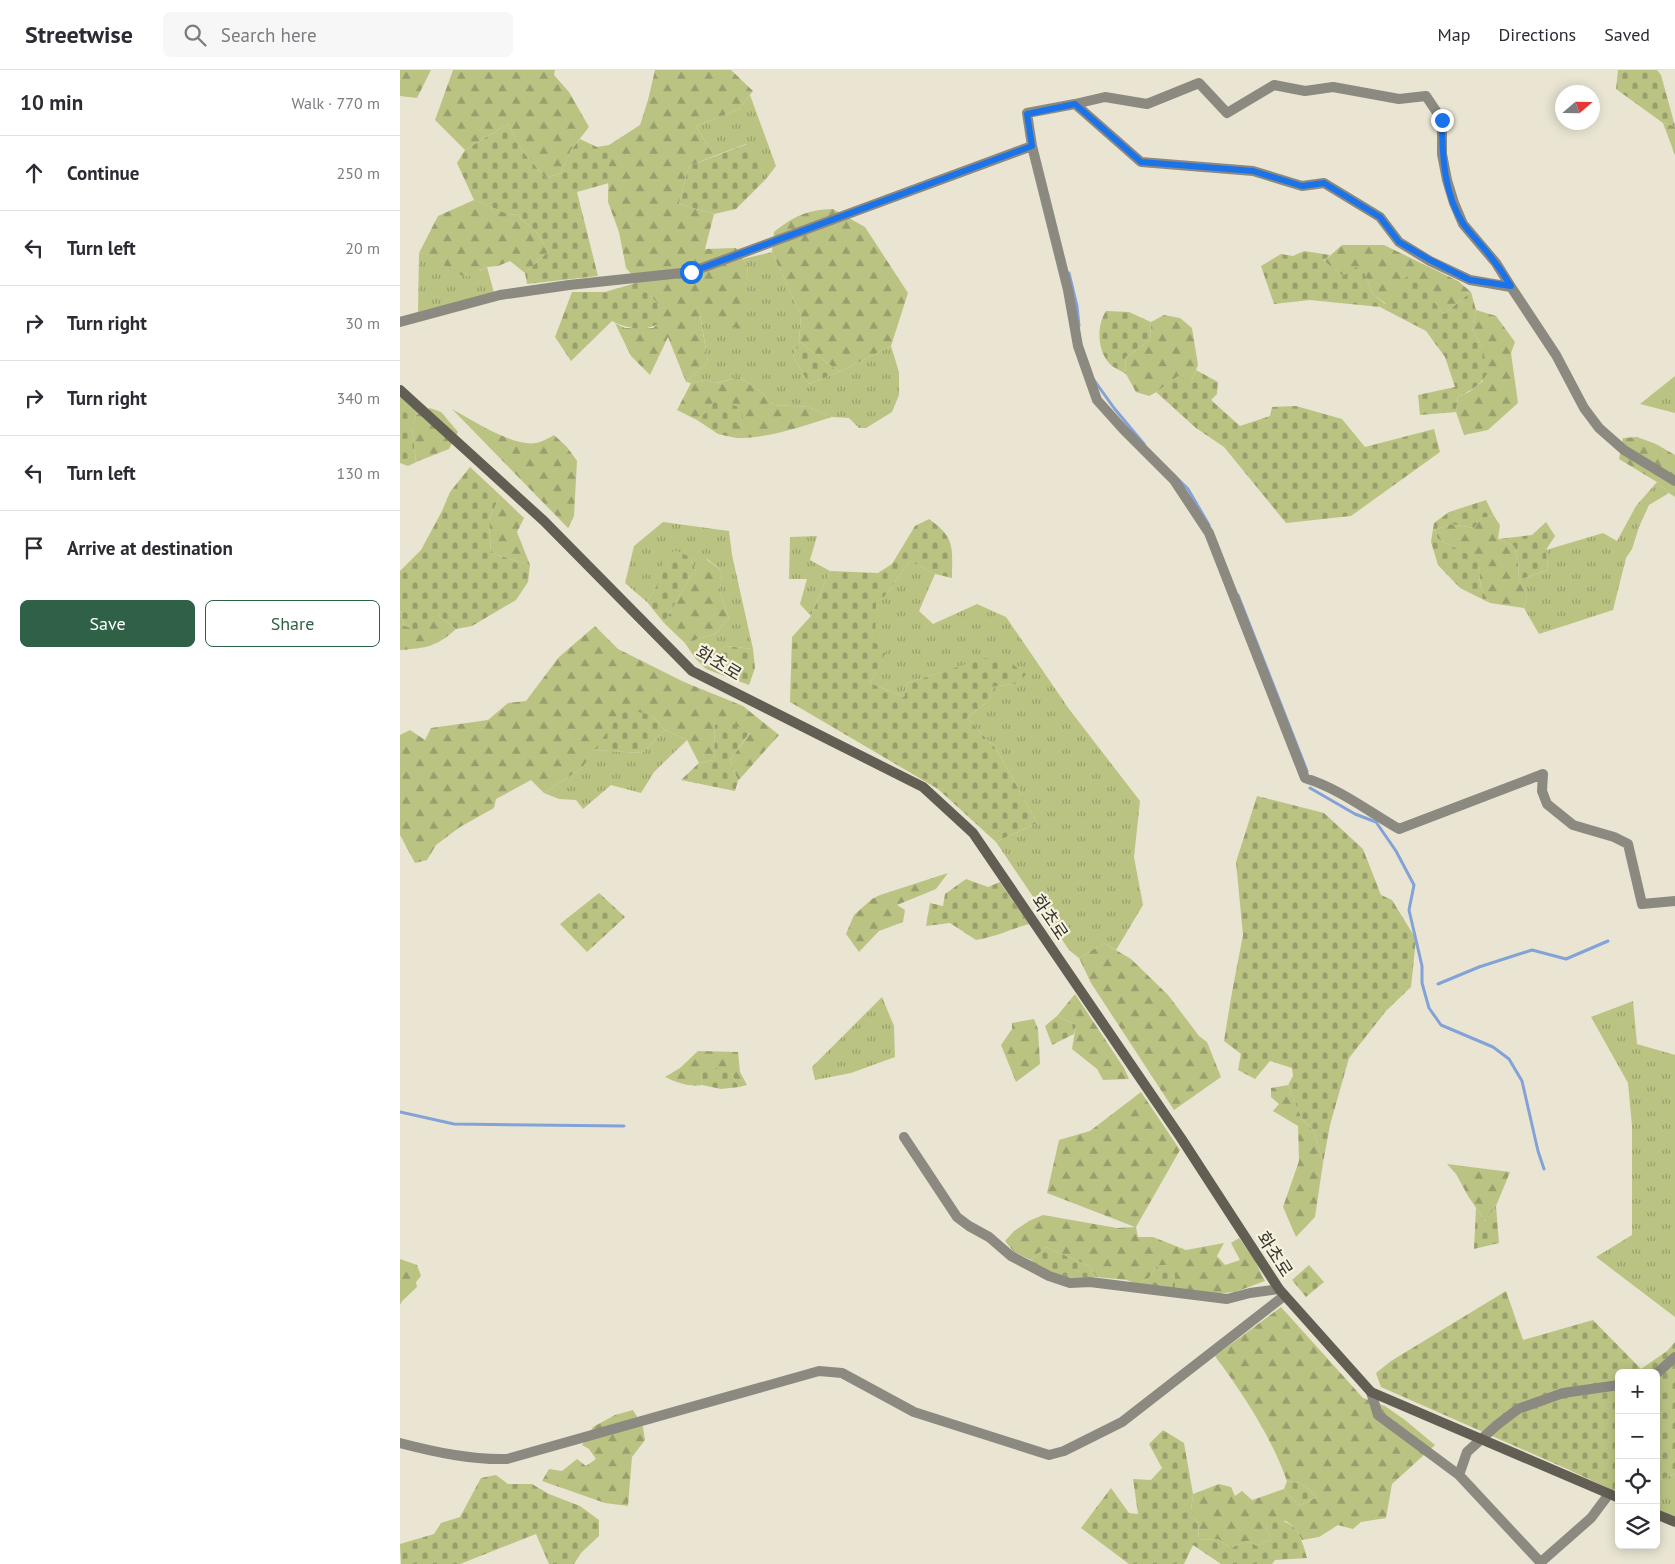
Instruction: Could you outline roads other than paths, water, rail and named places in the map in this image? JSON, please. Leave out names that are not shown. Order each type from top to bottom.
[{"type":"street","points":[[1675,481],[1624,450],[1599,428],[1584,408],[1556,355],[1496,263],[1463,224],[1447,180],[1442,154],[1442,120],[1426,96],[1399,99],[1333,87],[1305,91],[1274,85],[1227,113],[1199,83],[1147,104],[1105,97],[1027,114],[1032,146],[1068,290],[1078,346],[1097,400],[1174,480],[1209,533],[1305,778],[1322,783],[1364,806],[1376,816],[1399,829],[1543,774],[1542,791],[1547,804],[1554,810],[1573,825],[1614,837],[1628,844],[1642,904],[1675,901]]},
{"type":"street","points":[[1075,104],[1141,162],[1253,171],[1302,186],[1324,183],[1380,217],[1399,242],[1430,260],[1470,280],[1511,286]]},
{"type":"street","points":[[400,322],[500,295],[569,285],[691,272],[1032,146]]},
{"type":"street","name":"화초로","points":[[400,390],[544,521],[692,670],[923,787],[973,832],[1181,1138],[1281,1292],[1371,1392],[1614,1496]]},
{"type":"street","points":[[904,1137],[956,1217],[989,1237],[1011,1256],[1049,1276],[1070,1283],[1090,1282],[1227,1299],[1250,1293],[1281,1292]]},
{"type":"street","points":[[400,1444],[442,1453],[507,1459],[819,1371],[842,1372],[914,1412],[1049,1455],[1064,1451],[1122,1422],[1281,1292]]},
{"type":"street","points":[[1660,1372],[1675,1357]]},
{"type":"street","points":[[1459,1475],[1467,1452],[1496,1425],[1518,1410],[1563,1393],[1615,1386]]},
{"type":"street","points":[[1371,1392],[1378,1415],[1459,1475],[1542,1563],[1614,1496]]},
{"type":"street","points":[[1660,1516],[1675,1522]]},
{"type":"waterway","points":[[1069,273],[1077,306],[1079,326]]},
{"type":"waterway","points":[[1094,380],[1144,444]]},
{"type":"waterway","points":[[1178,479],[1188,489],[1209,525]]},
{"type":"waterway","points":[[1238,595],[1307,771]]},
{"type":"waterway","points":[[1310,788],[1355,814],[1376,822],[1396,851],[1414,885],[1409,910],[1422,966],[1422,983],[1429,1008],[1441,1025],[1493,1047],[1509,1059],[1522,1081],[1544,1169]]},
{"type":"waterway","points":[[1438,984],[1479,967],[1532,950],[1566,959],[1608,941]]},
{"type":"waterway","points":[[400,1112],[454,1124],[624,1126]]}]
